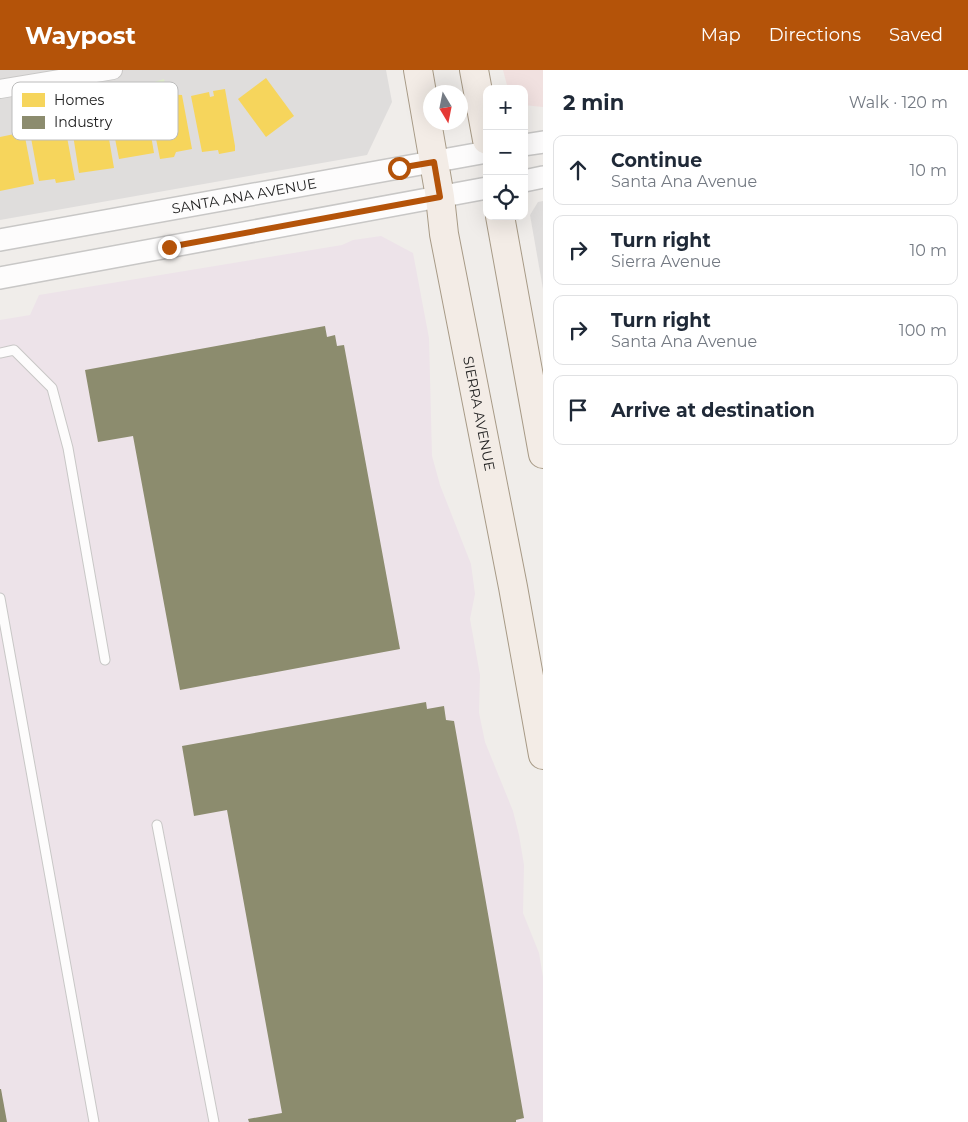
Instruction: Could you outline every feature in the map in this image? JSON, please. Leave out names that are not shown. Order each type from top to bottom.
[{"type":"main road","name":"SIERRA AVENUE","points":[[418,70],[440,197],[444,234],[511,578],[543,755]]},
{"type":"main road","points":[[474,70],[485,130]]},
{"type":"main road","points":[[501,220],[543,454]]},
{"type":"street","points":[[42,82],[113,70]]},
{"type":"street","points":[[528,144],[543,142]]},
{"type":"street","name":"SANTA ANA AVENUE","points":[[0,240],[483,153]]},
{"type":"street","points":[[528,180],[543,177]]},
{"type":"street","points":[[0,278],[483,189]]},
{"type":"lane","points":[[0,353],[14,350],[52,388],[68,448],[105,660]]},
{"type":"lane","points":[[0,598],[94,1122]]},
{"type":"lane","points":[[157,825],[214,1122]]},
{"type":"shaded area","points":[[0,70],[386,70],[392,102],[367,155],[0,220]]},
{"type":"shaded area","points":[[503,70],[543,70],[543,107],[528,105],[528,85],[507,85]]},
{"type":"shaded area","points":[[543,201],[543,289],[530,215],[538,202]]},
{"type":"shaded area","points":[[381,236],[413,253],[429,338],[432,456],[440,485],[471,564],[475,594],[470,619],[480,675],[479,713],[485,742],[513,811],[519,835],[524,865],[523,913],[539,953],[543,977],[543,1122],[0,1122],[0,320],[30,315],[39,295],[342,245],[353,240]]},
{"type":"building: Homes","points":[[266,78],[294,116],[266,137],[238,99]]},
{"type":"building: Homes","points":[[225,89],[235,151],[219,154],[218,150],[202,152],[191,96],[209,92],[210,97],[214,96],[213,91]]},
{"type":"building: Homes","points":[[178,95],[182,95],[192,149],[176,152],[174,157],[160,159],[156,140],[178,140]]},
{"type":"building: Homes","points":[[12,134],[12,140],[26,140],[34,184],[0,191],[0,137]]},
{"type":"building: Homes","points":[[31,140],[68,140],[75,180],[56,183],[55,179],[39,181]]},
{"type":"building: Homes","points":[[74,140],[109,140],[114,168],[79,173]]},
{"type":"building: Homes","points":[[115,140],[152,140],[154,153],[119,159]]},
{"type":"building: Industry","points":[[325,326],[327,337],[335,335],[337,346],[344,345],[400,649],[180,690],[133,436],[98,442],[85,370]]},
{"type":"building: Industry","points":[[426,702],[427,709],[444,706],[446,720],[454,721],[524,1118],[516,1120],[516,1122],[249,1122],[248,1119],[282,1113],[227,810],[194,816],[182,746]]},
{"type":"building: Industry","points":[[1,1089],[7,1122],[0,1122]]},
{"type":"route","points":[[169,247],[440,197],[434,162],[399,168]]}]
